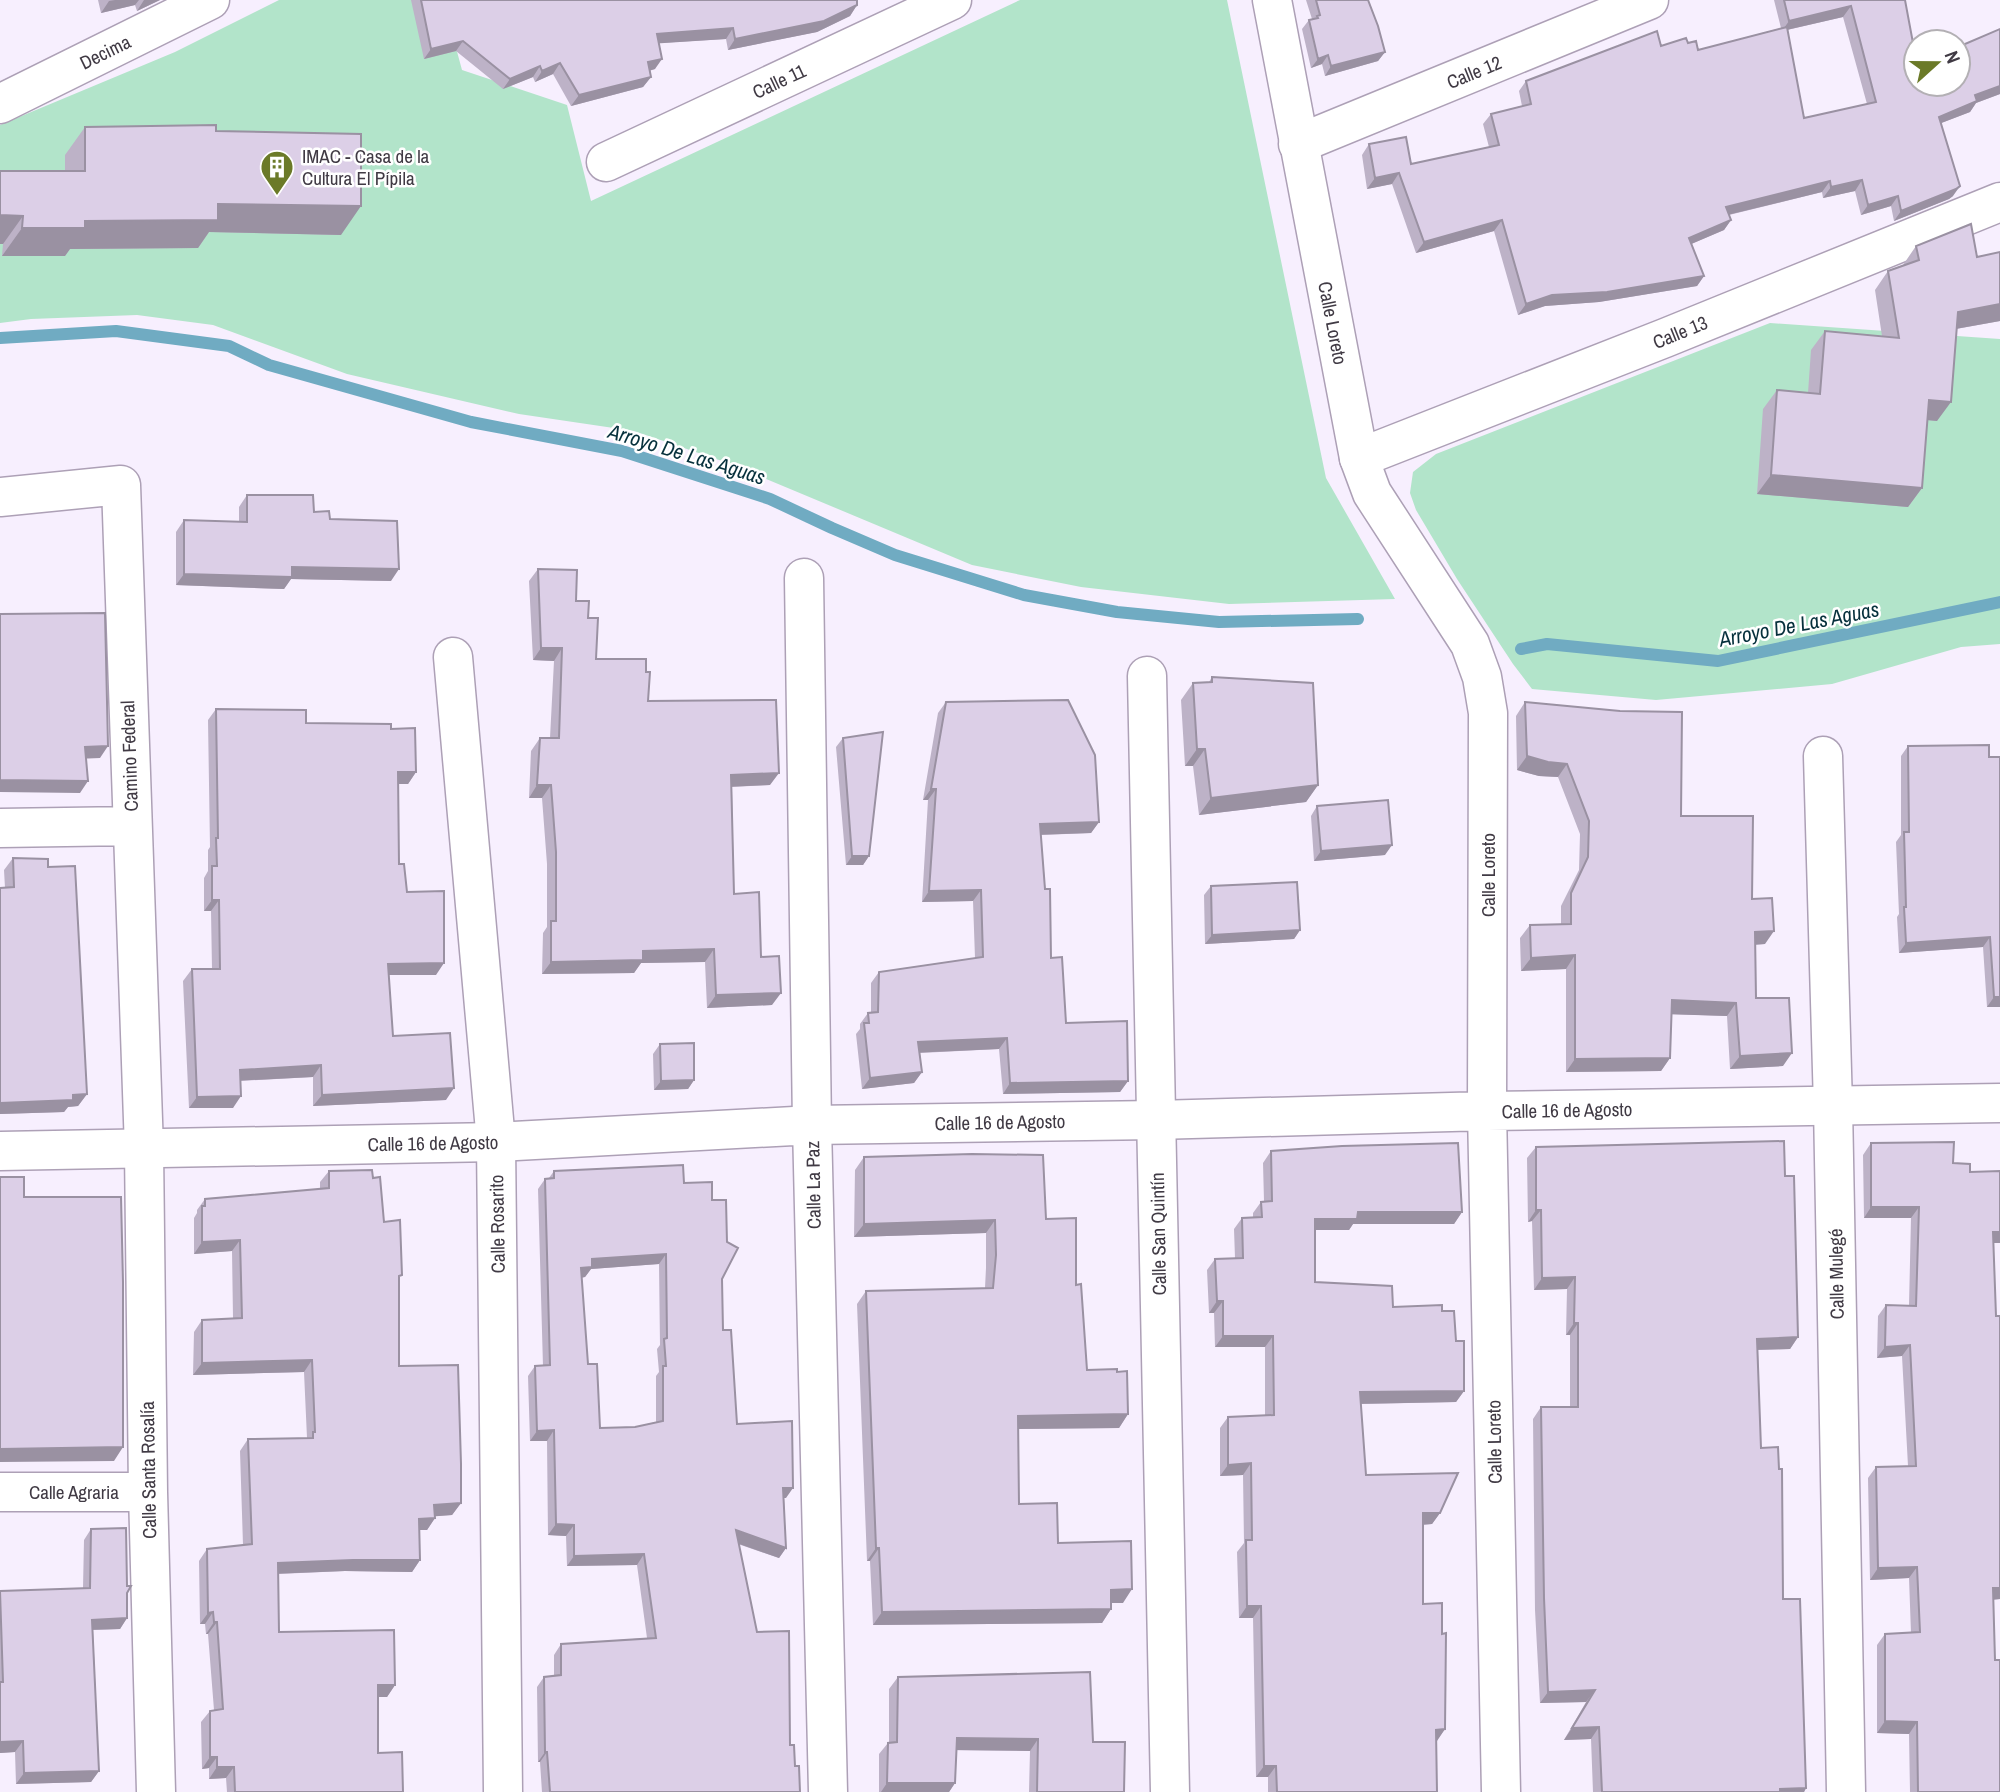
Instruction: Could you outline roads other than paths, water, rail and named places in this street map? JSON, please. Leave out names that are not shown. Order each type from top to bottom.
[{"type":"street","name":"Decima","points":[[0,104],[210,0]]},
{"type":"street","name":"Calle 11","points":[[606,162],[952,0]]},
{"type":"street","name":"Calle Loreto","points":[[1272,0],[1359,458],[1372,493],[1470,644],[1482,677],[1488,713],[1487,1111],[1501,1792]]},
{"type":"street","name":"Calle 12","points":[[1298,144],[1649,0]]},
{"type":"street","name":"Calle 13","points":[[1359,458],[2000,202]]},
{"type":"street","name":"Camino Federal","points":[[0,497],[121,485],[144,1149]]},
{"type":"street","name":"Calle La Paz","points":[[804,578],[812,1125],[828,1792]]},
{"type":"street","name":"Calle Rosarito","points":[[453,657],[496,1142],[503,1792]]},
{"type":"street","name":"Calle San Quintín","points":[[1147,676],[1170,1792]]},
{"type":"street","name":"Calle Mulegé","points":[[1823,756],[1833,1106],[1846,1792]]},
{"type":"street","points":[[0,828],[131,826]]},
{"type":"street","name":"Calle 16 de Agosto","points":[[0,1151],[496,1142],[812,1125],[2000,1103]]},
{"type":"street","name":"Calle Santa Rosalía","points":[[144,1149],[148,1492],[156,1792]]},
{"type":"street","name":"Calle Agraria","points":[[0,1492],[148,1492]]},
{"type":"waterway","name":"Arroyo De Las Aguas","points":[[0,338],[116,331],[229,346],[269,365],[471,422],[622,451],[770,499],[895,555],[1024,595],[1117,612],[1219,622],[1358,619]]},
{"type":"waterway","name":"Arroyo De Las Aguas","points":[[1521,649],[1547,644],[1718,661],[2000,602]]},
{"type":"place","name":"IMAC - Casa de la Cultura El Pípila","points":[[277,197]]}]
